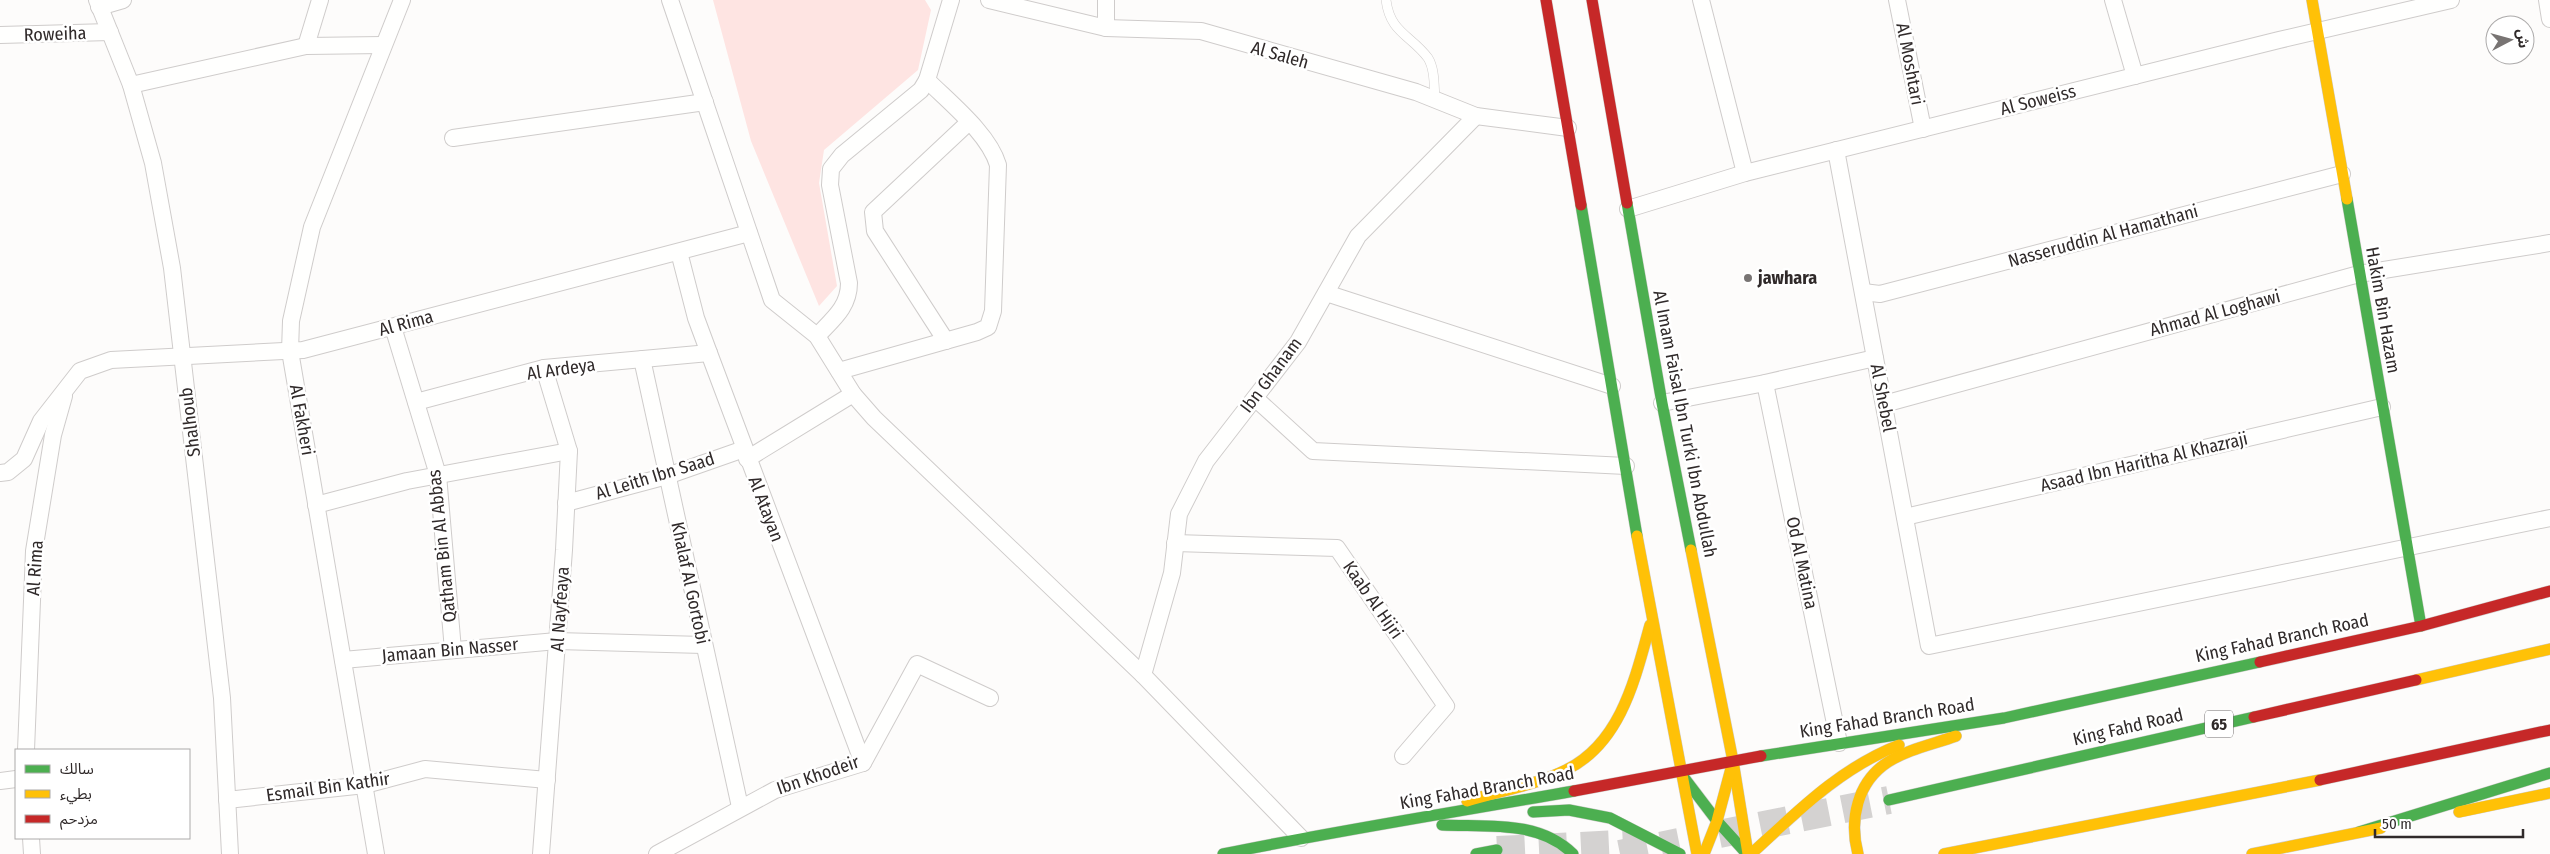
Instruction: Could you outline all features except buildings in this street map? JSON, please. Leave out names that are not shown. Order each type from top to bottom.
[{"type":"main road","points":[[1546,0],[1651,619],[1679,771],[1697,854]]},
{"type":"main road","name":"Al Imam Faisal Ibn Turki Ibn Abdullah","points":[[1592,0],[1662,403],[1733,761],[1749,854]]},
{"type":"main road","name":"Hakim Bin Hazam","points":[[2312,0],[2421,626]]},
{"type":"main road","name":"King Fahad Branch Road","points":[[1223,854],[1301,838],[1733,761],[2004,718],[2421,626],[2550,592]]},
{"type":"main road","points":[[1399,822],[1568,769],[1591,752],[1616,724],[1633,688],[1651,619]]},
{"type":"main road","name":"King Fahd Road","points":[[1889,800],[2550,649]]},
{"type":"main road","points":[[1679,771],[1717,821],[1749,854],[1803,807],[1865,758],[1896,745],[2004,718]]},
{"type":"main road","points":[[1858,854],[1855,846],[1854,816],[1859,800],[1877,771],[1889,762],[2004,718]]},
{"type":"main road","points":[[1944,854],[2272,790],[2550,730]]},
{"type":"main road","points":[[1704,854],[1717,821],[1733,761]]},
{"type":"main road","points":[[2359,832],[2550,773]]},
{"type":"main road","points":[[2252,854],[2550,793]]},
{"type":"main road","points":[[1399,822],[1568,810],[1610,818],[1680,854]]},
{"type":"main road","points":[[1399,822],[1532,829],[1561,842],[1573,854]]},
{"type":"main road","points":[[1476,854],[1497,850]]},
{"type":"street","points":[[98,3],[123,0]]},
{"type":"street","points":[[306,46],[320,0]]},
{"type":"street","name":"Al Fakheri","points":[[376,854],[290,351],[291,322],[312,227],[402,0]]},
{"type":"street","points":[[670,0],[772,300],[817,336],[853,394],[874,418],[1143,675],[1301,838]]},
{"type":"street","points":[[817,336],[844,307],[849,297],[849,284],[830,185],[832,169],[842,155],[921,90],[927,80],[951,0]]},
{"type":"street","name":"Al Saleh","points":[[989,0],[1106,28],[1201,31],[1416,92],[1476,116],[1568,128]]},
{"type":"street","points":[[1106,0],[1106,28]]},
{"type":"street","points":[[1701,0],[1745,173]]},
{"type":"street","name":"Al Moshtari","points":[[1897,0],[1923,129]]},
{"type":"street","points":[[2114,0],[2135,76]]},
{"type":"street","name":"Al Soweiss","points":[[1628,209],[1745,173],[2451,0]]},
{"type":"street","points":[[2547,0],[2550,19]]},
{"type":"street","name":"Shalhoub","points":[[98,3],[131,85],[153,163],[172,268],[222,698],[230,854]]},
{"type":"street","name":"Roweiha","points":[[0,36],[110,32]]},
{"type":"street","points":[[131,85],[306,46],[383,44]]},
{"type":"street","points":[[839,371],[946,341],[988,327],[993,312],[998,165],[994,152],[927,80]]},
{"type":"street","points":[[452,138],[705,102]]},
{"type":"street","name":"Ibn Ghanam","points":[[1143,675],[1172,573],[1179,514],[1206,461],[1298,342],[1358,236],[1476,116]]},
{"type":"street","points":[[946,341],[875,231],[873,212],[968,123]]},
{"type":"street","name":"Al Shebel","points":[[1836,150],[1929,646],[2406,547]]},
{"type":"street","name":"Nasseruddin Al Hamathani","points":[[1863,292],[1880,294],[2342,174]]},
{"type":"street","name":"Al Rima","points":[[0,473],[8,472],[24,459],[41,421],[80,371],[111,360],[303,350],[749,233]]},
{"type":"street","name":"Ahmad Al Loghawi","points":[[1884,404],[2359,274],[2550,243]]},
{"type":"street","name":"Al Atayan","points":[[678,252],[696,318],[745,454],[863,763]]},
{"type":"street","points":[[1326,293],[1612,386]]},
{"type":"street","name":"Qatham Bin Al Abbas","points":[[393,327],[438,475],[453,650]]},
{"type":"street","name":"Al Ardeya","points":[[416,402],[544,368],[709,353]]},
{"type":"street","points":[[1662,403],[1765,383],[1875,358]]},
{"type":"street","name":"Khalaf Al Gortobi","points":[[642,359],[703,645],[740,807]]},
{"type":"street","name":"Al Nayfeaya","points":[[541,854],[569,451],[544,368]]},
{"type":"street","name":"Od Al Matina","points":[[1765,383],[1839,743]]},
{"type":"street","name":"Al Rima","points":[[26,749],[34,551],[53,435],[66,388]]},
{"type":"street","name":"Al Leith Ibn Saad","points":[[566,503],[745,454],[853,394]]},
{"type":"street","points":[[1255,398],[1312,451],[1626,466]]},
{"type":"street","name":"Asaad Ibn Haritha Al Khazraji","points":[[1905,517],[2382,407]]},
{"type":"street","points":[[316,505],[407,481],[569,451]]},
{"type":"street","points":[[2406,547],[2550,518]]},
{"type":"street","name":"Kaab Al Hijri","points":[[1175,543],[1338,548],[1446,706],[1403,756]]},
{"type":"street","name":"Jamaan Bin Nasser","points":[[343,660],[557,641],[703,645]]},
{"type":"street","name":"Ibn Khodeir","points":[[657,854],[740,807],[775,790],[863,763],[917,664],[990,698]]},
{"type":"street","name":"Esmail Bin Kathir","points":[[228,800],[364,785],[425,769],[546,780]]},
{"type":"street","points":[[0,781],[15,779]]},
{"type":"street","points":[[31,839],[32,854]]},
{"type":"lane","points":[[1386,0],[1387,10],[1395,28],[1428,58],[1432,70],[1435,100]]},
{"type":"shaded area","points":[[713,0],[925,0],[931,10],[918,70],[824,150],[819,183],[837,286],[819,306],[751,141]]},
{"type":"tunnel","points":[[1719,834],[1889,800]]},
{"type":"tunnel","points":[[1620,854],[1679,842]]},
{"type":"tunnel","points":[[1497,850],[1641,843]]},
{"type":"traffic: fast","points":[[2347,199],[2421,626]]},
{"type":"traffic: fast","points":[[1627,203],[1662,403],[1691,550]]},
{"type":"traffic: fast","points":[[1581,205],[1637,536]]},
{"type":"traffic: fast","points":[[1761,756],[2004,718],[2260,662]]},
{"type":"traffic: fast","points":[[1889,800],[2254,717]]},
{"type":"traffic: fast","points":[[1679,771],[1717,821],[1747,854]]},
{"type":"traffic: fast","points":[[2359,832],[2550,773]]},
{"type":"traffic: fast","points":[[1223,854],[1574,791]]},
{"type":"traffic: fast","points":[[1533,812],[1569,810],[1610,818],[1680,854]]},
{"type":"traffic: fast","points":[[1442,825],[1495,826],[1529,830],[1545,835],[1573,854]]},
{"type":"traffic: fast","points":[[1476,854],[1497,850]]},
{"type":"traffic: slow","points":[[2312,0],[2347,199]]},
{"type":"traffic: slow","points":[[1637,536],[1697,854]]},
{"type":"traffic: slow","points":[[1691,550],[1733,761],[1748,854]]},
{"type":"traffic: slow","points":[[1467,801],[1530,784],[1566,770],[1585,758],[1600,744],[1623,708],[1638,667],[1650,625]]},
{"type":"traffic: slow","points":[[2416,680],[2550,649]]},
{"type":"traffic: slow","points":[[1858,854],[1855,841],[1855,815],[1863,791],[1877,770],[1896,757],[1956,736]]},
{"type":"traffic: slow","points":[[1751,854],[1820,792],[1857,766],[1899,745]]},
{"type":"traffic: slow","points":[[1704,854],[1717,821],[1733,761]]},
{"type":"traffic: slow","points":[[1944,854],[2320,780]]},
{"type":"traffic: slow","points":[[2459,812],[2550,793]]},
{"type":"traffic: slow","points":[[2252,854],[2381,828]]},
{"type":"traffic: jam","points":[[1546,0],[1581,205]]},
{"type":"traffic: jam","points":[[1592,0],[1627,203]]},
{"type":"traffic: jam","points":[[2260,662],[2421,626],[2550,591]]},
{"type":"traffic: jam","points":[[2254,717],[2416,680]]},
{"type":"traffic: jam","points":[[2320,780],[2550,730]]},
{"type":"traffic: jam","points":[[1574,791],[1761,756]]},
{"type":"place","name":"jawhara","points":[[1748,278]]}]
